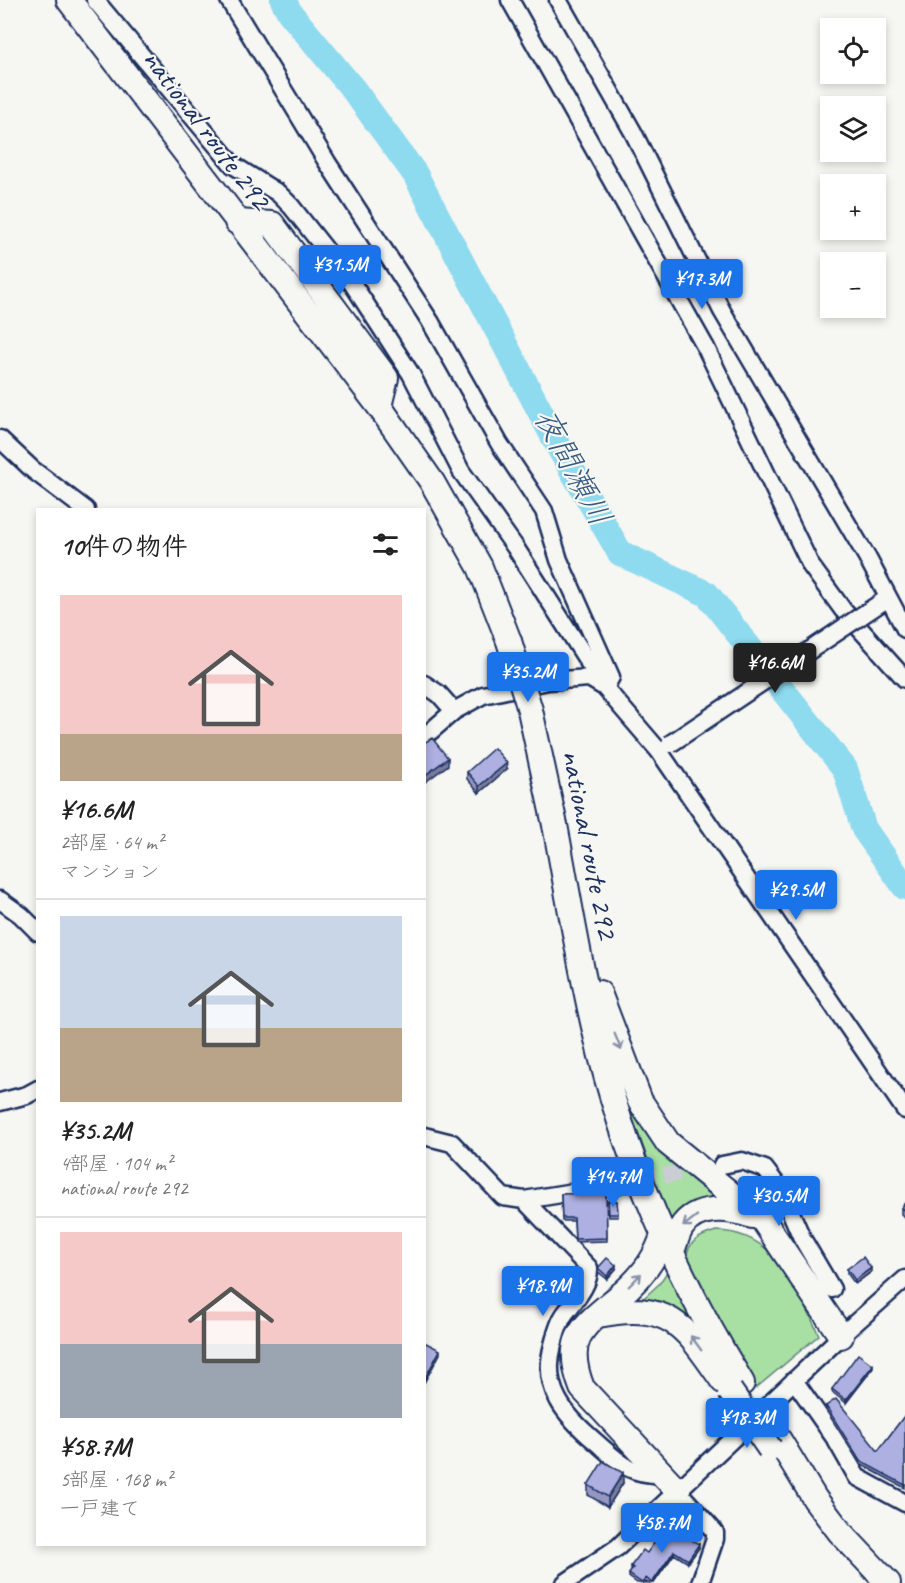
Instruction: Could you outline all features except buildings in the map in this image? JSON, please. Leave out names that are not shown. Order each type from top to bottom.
[{"type":"highway","name":"national route 292","points":[[69,0],[379,406],[432,482],[480,567],[509,641],[530,710],[555,825],[595,1033],[621,1121],[667,1243],[736,1387]]},
{"type":"highway","points":[[574,928],[640,1101],[668,1143],[763,1220],[841,1336]]},
{"type":"highway","points":[[670,1483],[582,1388],[576,1372],[574,1353],[580,1331],[593,1316],[618,1298],[682,1227],[696,1215],[715,1209],[736,1210],[763,1220]]},
{"type":"highway","points":[[593,1316],[626,1309],[648,1310],[670,1319],[689,1333],[736,1387],[840,1532],[888,1583]]},
{"type":"street","points":[[95,0],[233,165],[278,193],[352,283],[411,374],[461,471],[521,557],[605,688]]},
{"type":"street","points":[[229,0],[327,162],[430,321],[499,443],[544,511],[559,560],[611,677],[605,688]]},
{"type":"street","points":[[510,0],[706,348],[812,566],[843,610],[905,679]]},
{"type":"street","points":[[558,0],[633,132],[722,311],[905,629]]},
{"type":"street","points":[[0,440],[33,470],[83,508]]},
{"type":"street","points":[[665,747],[888,598]]},
{"type":"street","points":[[426,735],[453,711],[483,695],[548,681],[589,678],[605,688],[665,747],[905,1110]]},
{"type":"street","points":[[426,685],[439,694],[453,711]]},
{"type":"street","points":[[0,900],[21,915],[36,930]]},
{"type":"street","points":[[0,1102],[27,1095],[36,1090]]},
{"type":"street","points":[[426,1136],[452,1143],[503,1197],[524,1200],[617,1185]]},
{"type":"street","points":[[722,1165],[742,1161],[765,1169],[781,1190],[802,1238],[832,1289]]},
{"type":"street","points":[[524,1200],[589,1268],[589,1277],[560,1322],[548,1364],[551,1385],[557,1399],[575,1425],[628,1470],[670,1483],[715,1532],[715,1539],[700,1583]]},
{"type":"street","points":[[565,1583],[618,1547],[670,1483],[794,1380],[905,1279]]},
{"type":"street","points":[[794,1380],[836,1440],[857,1477],[905,1503]]},
{"type":"green space","points":[[631,1090],[734,1203],[674,1230],[623,1092]]},
{"type":"green space","points":[[716,1231],[737,1234],[755,1241],[782,1265],[819,1335],[756,1388],[686,1258],[687,1252],[696,1240]]},
{"type":"green space","points":[[669,1269],[701,1335],[634,1307],[659,1284]]},
{"type":"waterway","name":"夜間瀬川","points":[[283,0],[290,13],[353,89],[415,174],[561,451],[620,553],[707,594],[845,769],[864,829],[905,887]]},
{"type":"tunnel","points":[[617,1185],[705,1168]]}]
